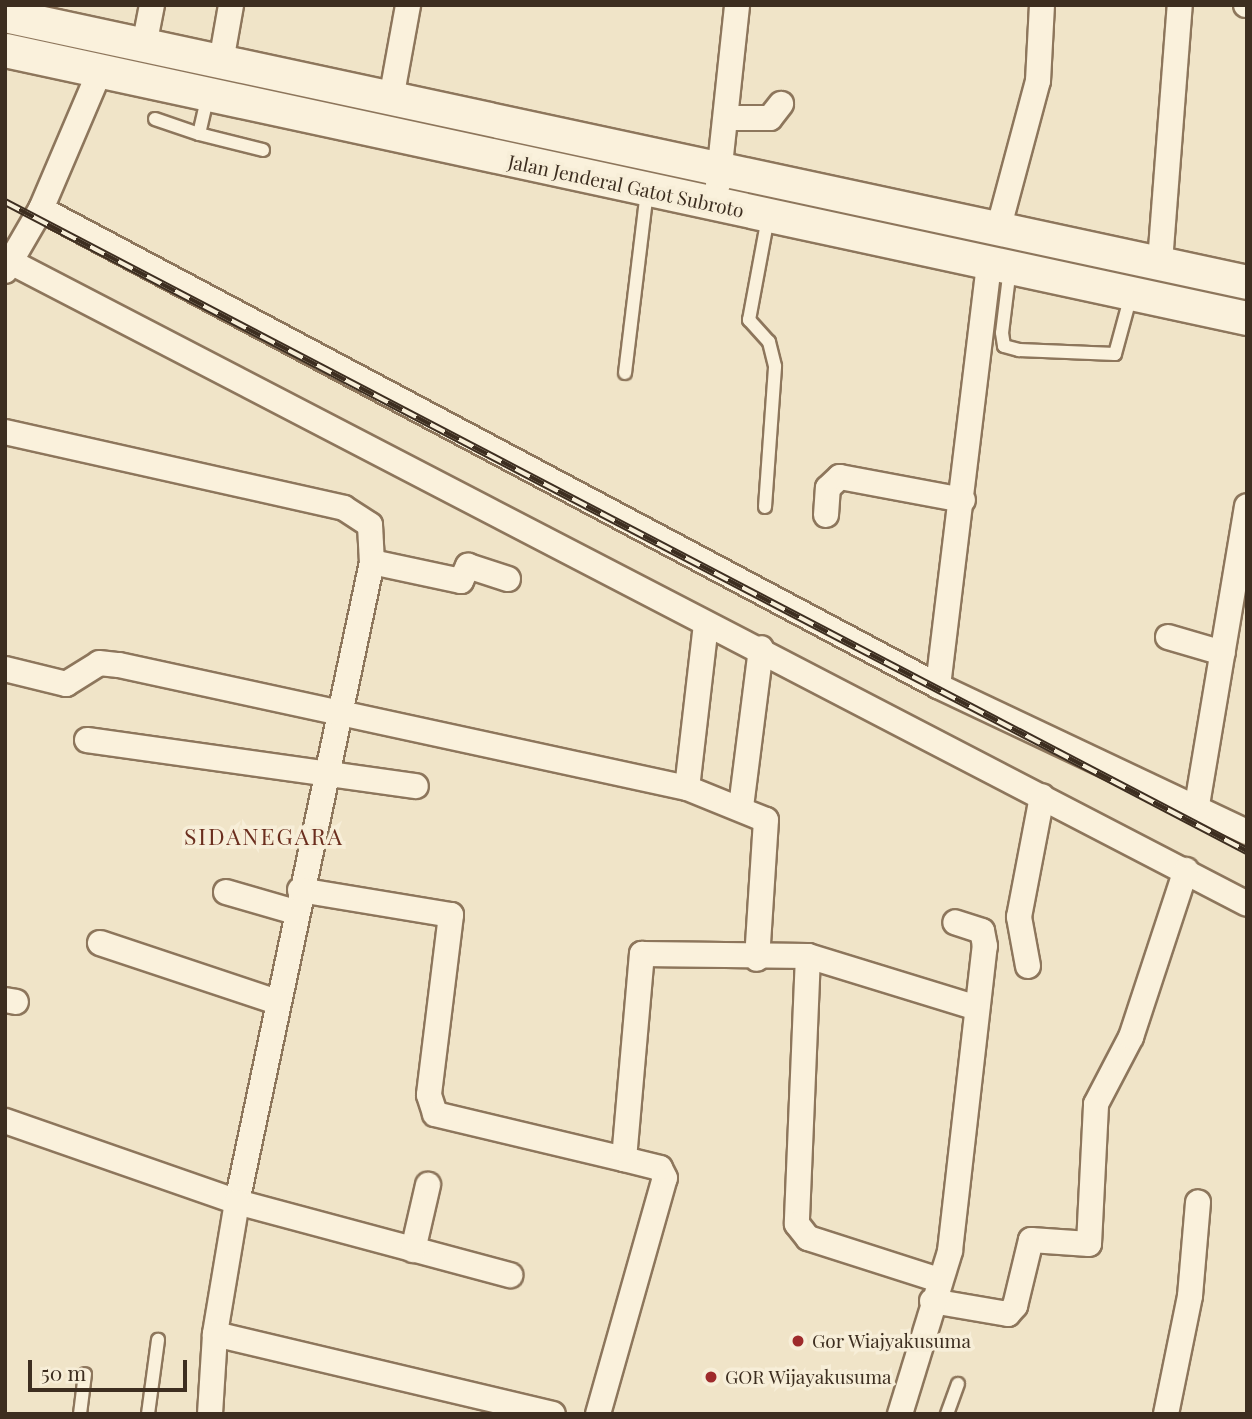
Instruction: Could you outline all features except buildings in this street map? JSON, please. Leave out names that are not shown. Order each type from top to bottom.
[{"type":"main road","name":"Jalan Jenderal Gatot Subroto","points":[[5,15],[1247,282]]},
{"type":"main road","name":"Jalan Jenderal Gatot Subroto","points":[[5,50],[647,192],[1247,318]]},
{"type":"street","points":[[144,46],[152,5]]},
{"type":"street","points":[[221,62],[231,5]]},
{"type":"street","points":[[391,99],[408,5]]},
{"type":"street","points":[[715,205],[737,5]]},
{"type":"street","points":[[998,230],[1038,81],[1042,5]]},
{"type":"street","points":[[1160,262],[1180,5]]},
{"type":"street","points":[[100,71],[41,209],[7,264],[706,624],[761,648],[1247,904]]},
{"type":"street","points":[[726,118],[769,118],[781,104]]},
{"type":"street","points":[[41,209],[938,686],[1017,719],[1196,811],[1247,832]]},
{"type":"street","points":[[938,686],[963,500],[1000,265]]},
{"type":"street","points":[[5,432],[81,456],[344,508],[370,525],[372,562],[337,712],[237,1202],[215,1334],[210,1414]]},
{"type":"street","points":[[826,515],[828,488],[840,477],[963,500]]},
{"type":"street","points":[[1196,811],[1223,653],[1237,627],[1247,506]]},
{"type":"street","points":[[372,562],[461,581],[468,566],[508,579]]},
{"type":"street","points":[[687,788],[706,624]]},
{"type":"street","points":[[1168,638],[1223,653]]},
{"type":"street","points":[[741,807],[761,648]]},
{"type":"street","points":[[5,669],[66,684],[104,662],[687,788],[741,807],[766,820],[757,959]]},
{"type":"street","points":[[87,740],[325,771],[416,786]]},
{"type":"street","points":[[1028,966],[1019,917],[1042,796]]},
{"type":"street","points":[[808,956],[797,1224],[808,1238],[935,1291],[1008,1314],[1015,1306],[1031,1240],[1089,1244],[1096,1104],[1130,1037],[1186,870]]},
{"type":"street","points":[[226,892],[451,915],[429,1095],[435,1114],[660,1168],[665,1178],[598,1414]]},
{"type":"street","points":[[900,1414],[935,1291],[950,1251],[977,1008],[982,931],[955,922]]},
{"type":"street","points":[[100,943],[277,1002]]},
{"type":"street","points":[[624,1159],[642,954],[757,959],[808,956],[977,1008]]},
{"type":"street","points":[[5,1121],[237,1202],[510,1275]]},
{"type":"street","points":[[413,1250],[428,1185]]},
{"type":"street","points":[[1166,1414],[1188,1307],[1198,1202]]},
{"type":"street","points":[[215,1334],[553,1414]]},
{"type":"lane","points":[[199,134],[208,94]]},
{"type":"lane","points":[[155,119],[199,134],[263,150]]},
{"type":"lane","points":[[625,373],[647,192]]},
{"type":"lane","points":[[765,507],[775,366],[769,342],[749,320],[768,217]]},
{"type":"lane","points":[[1000,265],[1004,346],[1019,351],[1115,354],[1131,295]]},
{"type":"lane","points":[[148,1414],[158,1340]]},
{"type":"lane","points":[[80,1414],[85,1374]]},
{"type":"lane","points":[[947,1414],[958,1384]]},
{"type":"railway","points":[[5,202],[1247,851]]},
{"type":"place","name":"Gor Wiajyakusuma","points":[[798,1341]]},
{"type":"place","name":"GOR Wijayakusuma","points":[[711,1377]]},
{"type":"district","name":"SIDANEGARA","points":[[264,836]]}]
